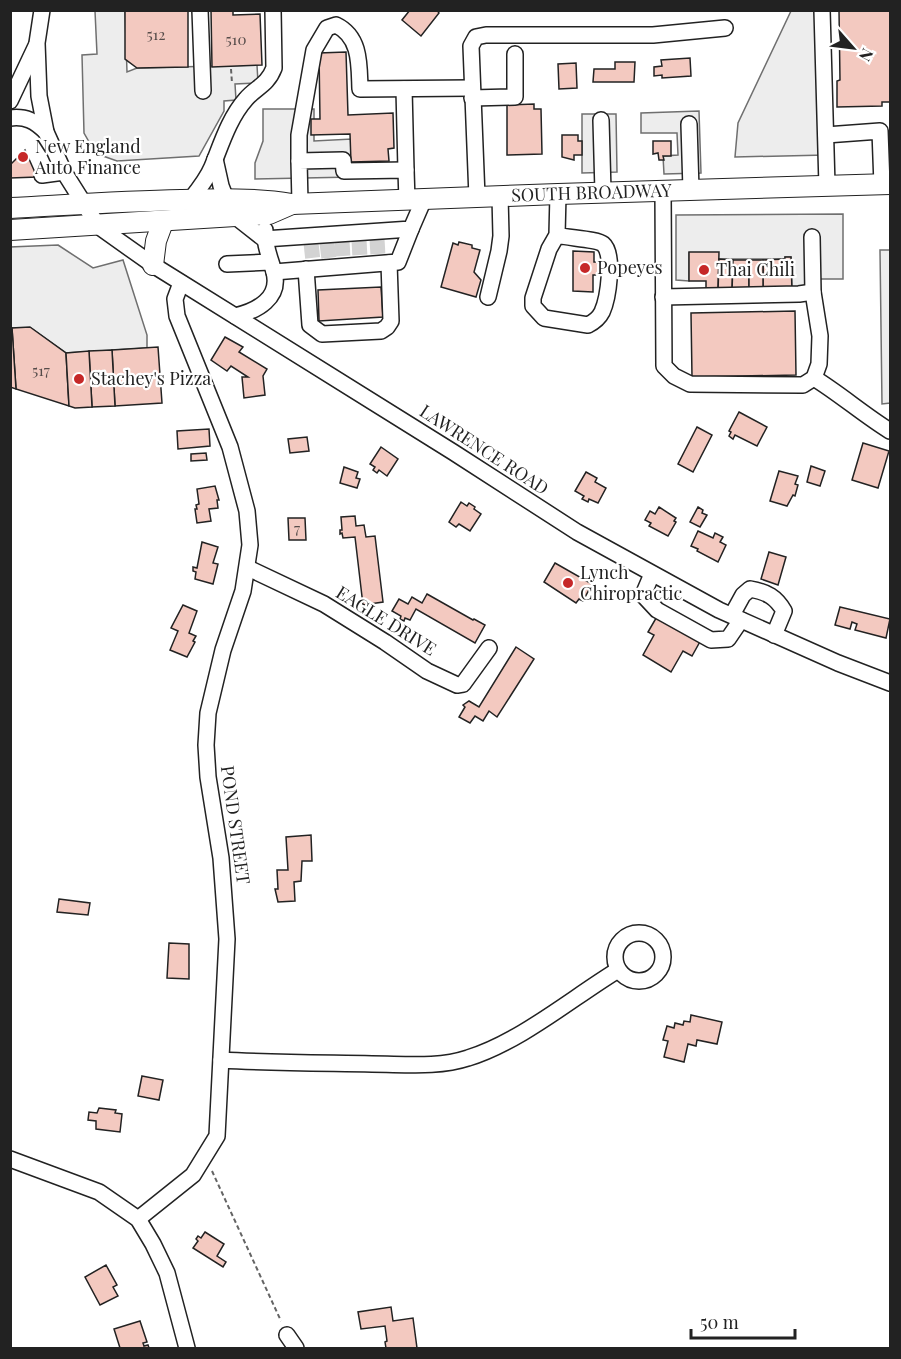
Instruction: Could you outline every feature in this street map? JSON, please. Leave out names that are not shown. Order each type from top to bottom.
[{"type":"main road","name":"SOUTH BROADWAY","points":[[10,208],[191,199],[270,200],[296,203],[886,184]]},
{"type":"main road","name":"SOUTH BROADWAY","points":[[10,230],[269,214],[296,203]]},
{"type":"main road","points":[[153,266],[156,241],[163,222]]},
{"type":"street","points":[[10,100],[37,43],[42,10]]},
{"type":"street","points":[[200,10],[203,91]]},
{"type":"street","points":[[191,199],[207,177],[240,108],[251,93],[265,84],[274,68],[273,10]]},
{"type":"street","points":[[822,10],[827,186]]},
{"type":"street","points":[[296,203],[299,135],[314,50],[327,28],[336,25],[344,29],[351,37],[358,53],[360,89],[404,89],[515,97],[515,54]]},
{"type":"street","points":[[477,197],[471,46],[476,37],[486,35],[653,35],[725,28]]},
{"type":"street","name":"LAWRENCE ROAD","points":[[37,43],[39,96],[46,132],[64,172],[98,226],[153,266],[453,452],[577,532],[736,618],[891,683]]},
{"type":"street","points":[[227,264],[272,267],[360,261],[398,262],[411,229],[415,200],[406,170],[404,89]]},
{"type":"street","points":[[10,118],[28,118],[46,132]]},
{"type":"street","points":[[601,120],[603,192]]},
{"type":"street","points":[[689,124],[691,190]]},
{"type":"street","points":[[826,135],[885,131],[886,184]]},
{"type":"street","points":[[215,159],[226,199]]},
{"type":"street","points":[[299,161],[343,160],[344,171],[406,170]]},
{"type":"street","points":[[42,174],[64,172]]},
{"type":"street","points":[[663,191],[664,366],[674,376],[698,385],[803,385],[818,372],[820,336],[813,292],[812,237]]},
{"type":"street","points":[[556,235],[573,239],[596,240],[607,249],[609,258],[606,300],[601,314],[588,325],[544,318],[533,306],[533,298],[556,235],[558,194]]},
{"type":"street","points":[[488,297],[500,251],[500,196]]},
{"type":"street","points":[[235,316],[255,310],[266,302],[275,286],[264,239],[269,214]]},
{"type":"street","points":[[236,217],[264,239],[326,239],[377,235],[411,229]]},
{"type":"street","points":[[311,266],[310,325],[315,331],[322,334],[381,331],[391,321],[382,261]]},
{"type":"street","name":"POND STREET","points":[[138,1219],[193,1175],[217,1136],[227,939],[221,858],[208,777],[208,713],[214,682],[243,591],[250,545],[248,511],[230,447],[177,316],[175,299],[181,283]]},
{"type":"street","points":[[663,297],[813,292]]},
{"type":"street","points":[[813,378],[891,431]]},
{"type":"street","name":"EAGLE DRIVE","points":[[248,568],[324,604],[427,671],[457,685],[464,684],[489,648]]},
{"type":"street","points":[[652,574],[643,595],[657,610],[711,640],[728,639],[743,595],[750,590],[765,592],[778,601],[784,611],[774,635]]},
{"type":"street","points":[[221,1060],[268,1063],[403,1064],[455,1061],[482,1053],[511,1038],[618,970]]},
{"type":"street","points":[[10,1159],[99,1192],[138,1219],[167,1273],[187,1348]]},
{"type":"street","points":[[287,1335],[296,1348]]},
{"type":"path","points":[[231,69],[232,83]]},
{"type":"path","points":[[206,1157],[287,1335]]},
{"type":"shaded area","points":[[95,11],[125,11],[127,72],[137,68],[257,65],[258,83],[235,84],[236,100],[224,101],[224,111],[199,156],[117,161],[103,156],[92,147],[84,133],[82,55],[97,54]]},
{"type":"shaded area","points":[[791,11],[822,11],[826,155],[735,157],[738,123]]},
{"type":"shaded area","points":[[263,109],[314,109],[314,141],[352,139],[353,177],[255,179],[255,163],[263,141]]},
{"type":"shaded area","points":[[699,111],[701,173],[664,174],[663,156],[678,155],[677,133],[641,133],[641,113]]},
{"type":"shaded area","points":[[582,114],[616,114],[617,172],[582,173]]},
{"type":"shaded area","points":[[843,214],[843,279],[812,279],[812,291],[792,292],[791,257],[785,257],[785,259],[719,259],[689,253],[689,281],[676,280],[676,215]]},
{"type":"shaded area","points":[[58,245],[93,268],[123,260],[147,335],[147,348],[66,353],[31,328],[11,328],[10,247]]},
{"type":"shaded area","points":[[880,250],[890,250],[890,403],[882,404]]},
{"type":"building","points":[[125,10],[188,10],[188,67],[137,68],[125,59]]},
{"type":"building","points":[[211,10],[233,10],[233,15],[260,14],[262,65],[212,67]]},
{"type":"building","points":[[410,10],[437,10],[439,13],[421,36],[402,20]]},
{"type":"building","points":[[839,10],[890,10],[890,102],[882,102],[882,106],[837,107],[837,81],[840,80]]},
{"type":"building","points":[[346,52],[348,115],[393,113],[394,148],[388,149],[389,161],[351,162],[350,134],[311,135],[311,119],[320,119],[319,53]]},
{"type":"building","points":[[690,58],[691,76],[662,78],[662,75],[654,76],[654,67],[662,66],[661,60]]},
{"type":"building","points":[[615,62],[635,62],[634,82],[593,82],[594,69],[615,69]]},
{"type":"building","points":[[576,63],[577,88],[559,89],[558,64]]},
{"type":"building","points":[[534,104],[534,109],[541,109],[542,154],[507,155],[507,105]]},
{"type":"building","points":[[562,135],[578,135],[578,141],[582,141],[582,155],[574,155],[574,160],[562,157]]},
{"type":"building","points":[[653,141],[671,141],[671,156],[663,156],[664,160],[659,160],[658,153],[653,154]]},
{"type":"building","name":"New England Auto Finance","points":[[25,150],[37,177],[10,178],[10,165]]},
{"type":"building","points":[[459,242],[472,245],[472,248],[480,250],[474,272],[481,280],[476,297],[441,287],[453,243],[458,245]]},
{"type":"building","name":"Popeyes","points":[[573,251],[594,252],[594,262],[598,262],[598,275],[593,275],[593,292],[573,291]]},
{"type":"building","name":"Thai Chili","points":[[689,252],[719,252],[718,292],[706,292],[706,281],[689,281]]},
{"type":"building","points":[[785,257],[791,257],[792,292],[763,292],[763,260],[785,259]]},
{"type":"building","points":[[719,259],[733,260],[732,292],[718,292]]},
{"type":"building","points":[[733,260],[749,260],[749,292],[732,292]]},
{"type":"building","points":[[749,260],[763,260],[763,292],[749,292]]},
{"type":"building","points":[[381,287],[383,317],[319,321],[318,290]]},
{"type":"building","points":[[795,311],[796,375],[692,377],[691,313]]},
{"type":"building","points":[[30,327],[66,353],[69,406],[16,389],[12,328]]},
{"type":"building","points":[[10,328],[12,328],[16,389],[10,387]]},
{"type":"building","points":[[225,337],[243,347],[239,352],[267,369],[263,376],[265,395],[244,398],[242,377],[248,377],[231,366],[227,371],[211,360]]},
{"type":"building","points":[[158,347],[162,403],[115,406],[112,350]]},
{"type":"building","points":[[112,350],[115,406],[92,407],[89,351]]},
{"type":"building","name":"Stachey's Pizza","points":[[89,351],[92,407],[75,408],[69,406],[66,353]]},
{"type":"building","points":[[739,412],[767,427],[757,446],[735,435],[733,439],[729,436],[731,432],[729,431]]},
{"type":"building","points":[[697,427],[712,435],[693,472],[678,464]]},
{"type":"building","points":[[209,429],[210,446],[178,449],[177,431]]},
{"type":"building","points":[[307,437],[309,451],[290,453],[288,439]]},
{"type":"building","points":[[863,443],[889,451],[878,488],[852,480]]},
{"type":"building","points":[[381,447],[398,459],[387,476],[379,470],[377,473],[373,470],[375,467],[370,464]]},
{"type":"building","points":[[206,453],[207,460],[191,461],[191,454]]},
{"type":"building","points":[[811,466],[825,471],[820,486],[807,482]]},
{"type":"building","points":[[344,467],[358,472],[356,478],[360,479],[357,488],[340,483]]},
{"type":"building","points":[[779,471],[798,476],[795,496],[793,495],[787,506],[770,501]]},
{"type":"building","points":[[586,472],[597,478],[595,482],[606,488],[598,503],[582,499],[584,496],[575,491]]},
{"type":"building","points":[[215,486],[219,500],[217,500],[218,508],[209,509],[211,521],[197,523],[195,509],[199,504],[197,489]]},
{"type":"building","points":[[461,502],[467,506],[469,503],[481,514],[470,531],[459,524],[456,527],[449,522]]},
{"type":"building","points":[[659,507],[676,518],[668,536],[649,526],[651,523],[645,520],[650,511],[655,514]]},
{"type":"building","points":[[698,507],[703,510],[702,513],[707,515],[700,527],[690,522]]},
{"type":"building","points":[[355,516],[356,526],[364,525],[366,537],[375,536],[383,602],[363,605],[355,537],[343,538],[342,533],[340,534],[341,517]]},
{"type":"building","points":[[288,518],[305,518],[306,540],[289,540]]},
{"type":"building","points":[[698,531],[713,538],[715,533],[723,537],[720,542],[726,545],[718,562],[691,546]]},
{"type":"building","points":[[202,542],[218,547],[213,563],[218,564],[213,584],[195,579],[196,572],[193,571],[193,567],[197,568]]},
{"type":"building","points":[[769,552],[786,557],[778,585],[761,579]]},
{"type":"building","name":"Lynch Chiropractic","points":[[555,563],[592,584],[583,601],[579,599],[576,603],[544,582]]},
{"type":"building","points":[[427,594],[485,625],[475,643],[416,609],[410,620],[405,618],[404,621],[400,619],[401,616],[392,611],[399,599],[408,604],[412,597],[422,603]]},
{"type":"building","points":[[183,605],[197,611],[189,633],[196,636],[193,641],[195,642],[187,657],[170,650],[178,631],[171,628]]},
{"type":"building","points":[[840,607],[890,619],[886,638],[855,630],[857,624],[852,622],[850,629],[835,625]]},
{"type":"building","points":[[659,613],[702,638],[692,656],[683,651],[671,672],[643,655],[654,635],[648,632]]},
{"type":"building","points":[[516,647],[534,659],[497,717],[489,711],[483,721],[475,716],[470,723],[459,717],[465,707],[463,705],[469,701],[479,707]]},
{"type":"building","points":[[311,835],[312,861],[302,861],[301,881],[294,882],[295,901],[278,902],[275,889],[278,889],[277,870],[288,870],[286,837]]},
{"type":"building","points":[[59,899],[90,903],[88,915],[57,912]]},
{"type":"building","points":[[169,943],[189,944],[189,979],[167,978]]},
{"type":"building","points":[[691,1015],[722,1022],[717,1044],[697,1040],[696,1046],[688,1044],[684,1062],[664,1057],[668,1041],[663,1040],[667,1026],[674,1028],[675,1023],[683,1025],[684,1021],[690,1022]]},
{"type":"building","points":[[142,1076],[163,1080],[159,1100],[138,1096]]},
{"type":"building","points":[[99,1108],[116,1110],[115,1113],[122,1114],[120,1132],[96,1129],[96,1121],[88,1120],[89,1112],[97,1113]]},
{"type":"building","points":[[205,1232],[224,1244],[217,1256],[226,1262],[223,1267],[193,1248],[198,1241],[196,1239],[198,1236],[201,1238]]},
{"type":"building","points":[[106,1265],[117,1285],[113,1287],[118,1296],[100,1305],[85,1277]]},
{"type":"building","points":[[391,1307],[393,1321],[413,1318],[417,1348],[386,1348],[385,1326],[361,1329],[358,1312]]},
{"type":"building","points":[[140,1321],[147,1342],[143,1343],[144,1346],[148,1345],[149,1348],[120,1348],[114,1329]]},
{"type":"tunnel","points":[[377,239],[378,256]]},
{"type":"tunnel","points":[[359,240],[360,258]]},
{"type":"tunnel","points":[[342,241],[343,258]]},
{"type":"tunnel","points":[[311,243],[313,261]]},
{"type":"tunnel","points":[[327,243],[329,259]]},
{"type":"place","name":"New England Auto Finance","points":[[23,157]]},
{"type":"place","name":"Popeyes","points":[[585,268]]},
{"type":"place","name":"Thai Chili","points":[[704,270]]},
{"type":"place","name":"Stachey's Pizza","points":[[79,379]]},
{"type":"place","name":"Lynch Chiropractic","points":[[568,583]]}]
